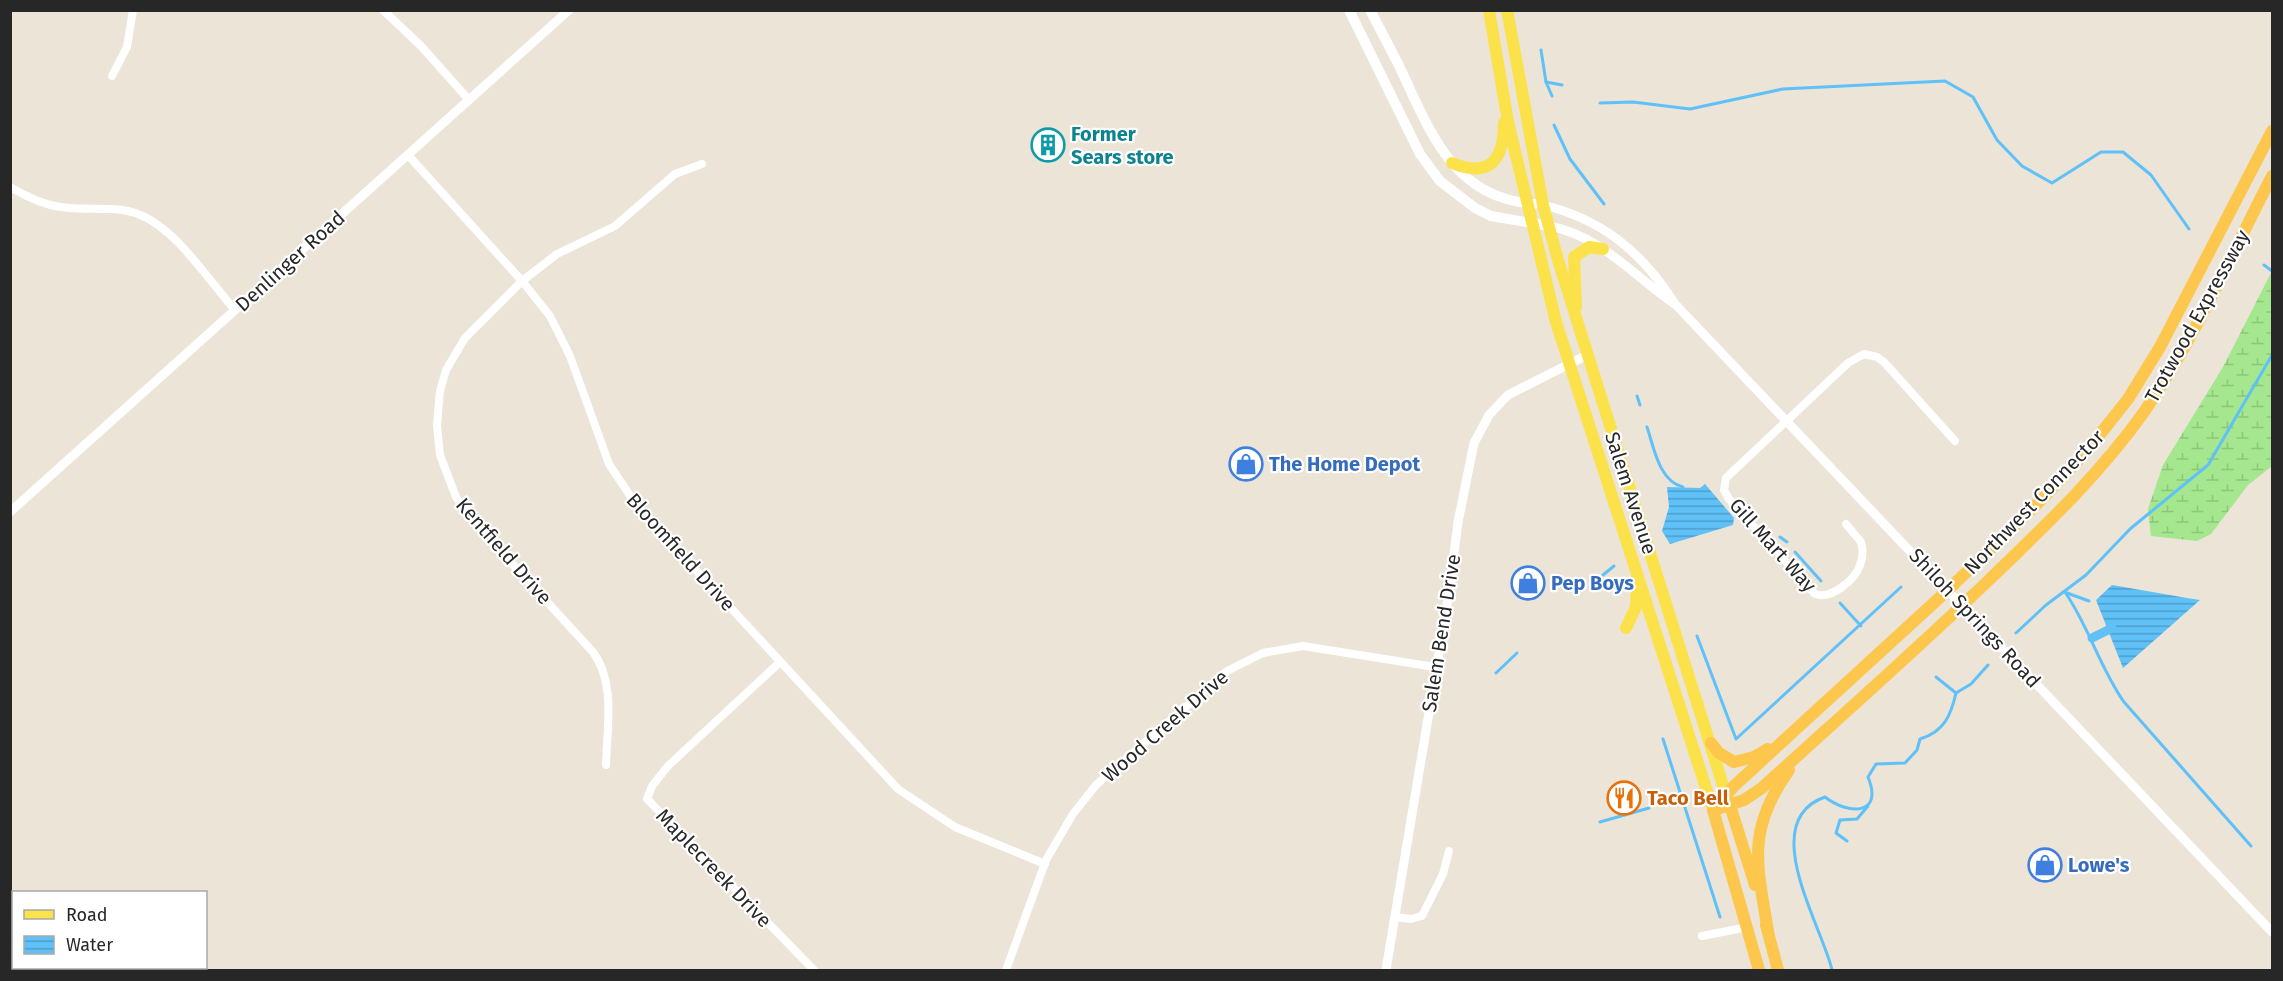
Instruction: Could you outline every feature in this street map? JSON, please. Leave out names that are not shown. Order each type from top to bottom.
[{"type":"highway","name":"Northwest Connector","points":[[1728,800],[1785,740],[1948,590],[2044,497],[2086,452],[2127,399],[2160,347],[2272,131]]},
{"type":"highway","name":"Trotwood Expressway","points":[[1962,605],[2060,512],[2102,466],[2145,411],[2178,358],[2272,176]]},
{"type":"highway","name":"Northwest Connector","points":[[1804,750],[1962,605]]},
{"type":"highway","points":[[1711,743],[1719,753],[1734,762],[1754,757],[1785,740]]},
{"type":"highway","points":[[1713,810],[1728,800],[1762,788],[1804,750]]},
{"type":"highway","points":[[1768,931],[1759,874],[1757,848],[1759,830],[1768,804],[1804,750]]},
{"type":"highway","name":"Salem Avenue","points":[[1728,800],[1778,970]]},
{"type":"highway","name":"Salem Avenue","points":[[1713,810],[1759,970]]},
{"type":"main road","name":"Shiloh Springs Road","points":[[1349,10],[1420,154],[1432,173],[1445,187],[1474,208],[1491,216],[1549,226]]},
{"type":"main road","name":"Shiloh Springs Road","points":[[1370,10],[1428,131],[1452,164],[1480,187],[1515,203],[1543,205]]},
{"type":"main road","name":"Salem Avenue","points":[[1489,10],[1504,101],[1526,204],[1569,365],[1713,810]]},
{"type":"main road","points":[[1502,10],[1511,32]]},
{"type":"main road","name":"Salem Avenue","points":[[1508,10],[1543,205],[1575,317],[1728,800]]},
{"type":"main road","points":[[1452,164],[1474,170],[1488,166],[1495,159],[1504,133],[1504,101]]},
{"type":"main road","points":[[1575,317],[1574,257],[1589,247],[1604,249]]},
{"type":"main road","points":[[1626,628],[1636,607],[1637,574]]},
{"type":"street","points":[[112,76],[127,47],[133,10]]},
{"type":"street","points":[[382,10],[422,46],[469,100]]},
{"type":"street","name":"Denlinger Road","points":[[10,512],[569,10]]},
{"type":"street","name":"Bloomfield Drive","points":[[408,156],[522,281],[550,316],[564,341],[599,437],[618,479],[656,527],[880,771],[917,804],[955,828],[1045,864]]},
{"type":"street","name":"Kentfield Drive","points":[[606,765],[608,689],[598,658],[467,514],[456,497],[440,455],[436,425],[438,405],[446,370],[465,338],[522,281],[557,254],[615,226],[675,174],[702,164]]},
{"type":"street","points":[[10,187],[26,196],[54,206],[121,210],[150,219],[166,231],[235,309]]},
{"type":"street","name":"Shiloh Springs Road","points":[[1543,205],[1587,219],[1625,243],[1655,274],[1676,305],[2272,932]]},
{"type":"street","name":"Shiloh Springs Road","points":[[1549,226],[1566,230],[1604,249],[1645,284],[1676,305]]},
{"type":"street","points":[[1788,421],[1848,363],[1860,355],[1870,354],[1884,362],[1954,441]]},
{"type":"street","name":"Salem Bend Drive","points":[[1386,970],[1468,465],[1481,426],[1508,395],[1587,355]]},
{"type":"street","name":"Gill Mart Way","points":[[1788,421],[1728,475],[1724,490],[1729,499],[1799,579],[1820,596],[1843,586],[1854,576],[1862,562],[1862,542],[1846,524]]},
{"type":"street","name":"Wood Creek Drive","points":[[1006,970],[1045,864],[1066,824],[1096,785],[1227,671],[1247,659],[1275,649],[1304,646],[1435,667]]},
{"type":"street","name":"Maplecreek Drive","points":[[780,662],[668,766],[652,786],[647,799],[814,970]]},
{"type":"street","points":[[1395,917],[1411,919],[1422,916],[1443,874],[1449,851]]},
{"type":"street","points":[[1702,936],[1748,927]]},
{"type":"green space","points":[[2272,271],[2272,466],[2248,485],[2211,534],[2197,541],[2151,536],[2148,509],[2163,465],[2223,367]]},
{"type":"water","points":[[1705,484],[1734,518],[1733,525],[1670,544],[1662,531],[1669,507],[1667,487],[1700,488]]},
{"type":"water","points":[[2112,585],[2200,600],[2123,668],[2096,600]]},
{"type":"waterway","points":[[1541,50],[1546,82],[1552,96]]},
{"type":"waterway","points":[[1600,103],[1633,102],[1690,109],[1783,89],[1945,81],[1973,97],[1997,140],[2022,166],[2052,183],[2101,152],[2123,152],[2151,175],[2189,229]]},
{"type":"waterway","points":[[1546,82],[1562,85]]},
{"type":"waterway","points":[[1554,125],[1570,159],[1604,204]]},
{"type":"waterway","points":[[2264,265],[2272,271]]},
{"type":"waterway","points":[[2016,633],[2046,605],[2086,575],[2130,529],[2208,465],[2272,355]]},
{"type":"waterway","points":[[1637,396],[1640,405]]},
{"type":"waterway","points":[[1647,427],[1663,471],[1675,484],[1683,487]]},
{"type":"waterway","points":[[1780,537],[1787,542]]},
{"type":"waterway","points":[[1795,552],[1821,581]]},
{"type":"waterway","points":[[1603,575],[1614,566]]},
{"type":"waterway","points":[[1697,636],[1736,739],[1901,587]]},
{"type":"waterway","points":[[2065,592],[2124,702],[2251,846]]},
{"type":"waterway","points":[[2067,593],[2089,601]]},
{"type":"waterway","points":[[1840,603],[1861,626]]},
{"type":"waterway","points":[[2092,638],[2112,628]]},
{"type":"waterway","points":[[1496,673],[1517,653]]},
{"type":"waterway","points":[[1832,970],[1807,902],[1794,851],[1796,828],[1805,810],[1825,797],[1834,803],[1853,809],[1867,805],[1871,799],[1872,790],[1868,777],[1876,764],[1905,763],[1917,750],[1920,739],[1935,732],[1945,722],[1956,693],[1971,684],[1988,665]]},
{"type":"waterway","points":[[1936,677],[1956,693]]},
{"type":"waterway","points":[[1663,739],[1720,917]]},
{"type":"waterway","points":[[1847,841],[1836,833],[1840,820],[1857,819],[1868,806]]},
{"type":"waterway","points":[[1600,822],[1649,808]]},
{"type":"place","name":"Former Sears store","points":[[1048,145]]},
{"type":"place","name":"The Home Depot","points":[[1246,464]]},
{"type":"place","name":"Pep Boys","points":[[1528,583]]},
{"type":"place","name":"Taco Bell","points":[[1624,798]]},
{"type":"place","name":"Lowe's","points":[[2045,865]]}]
